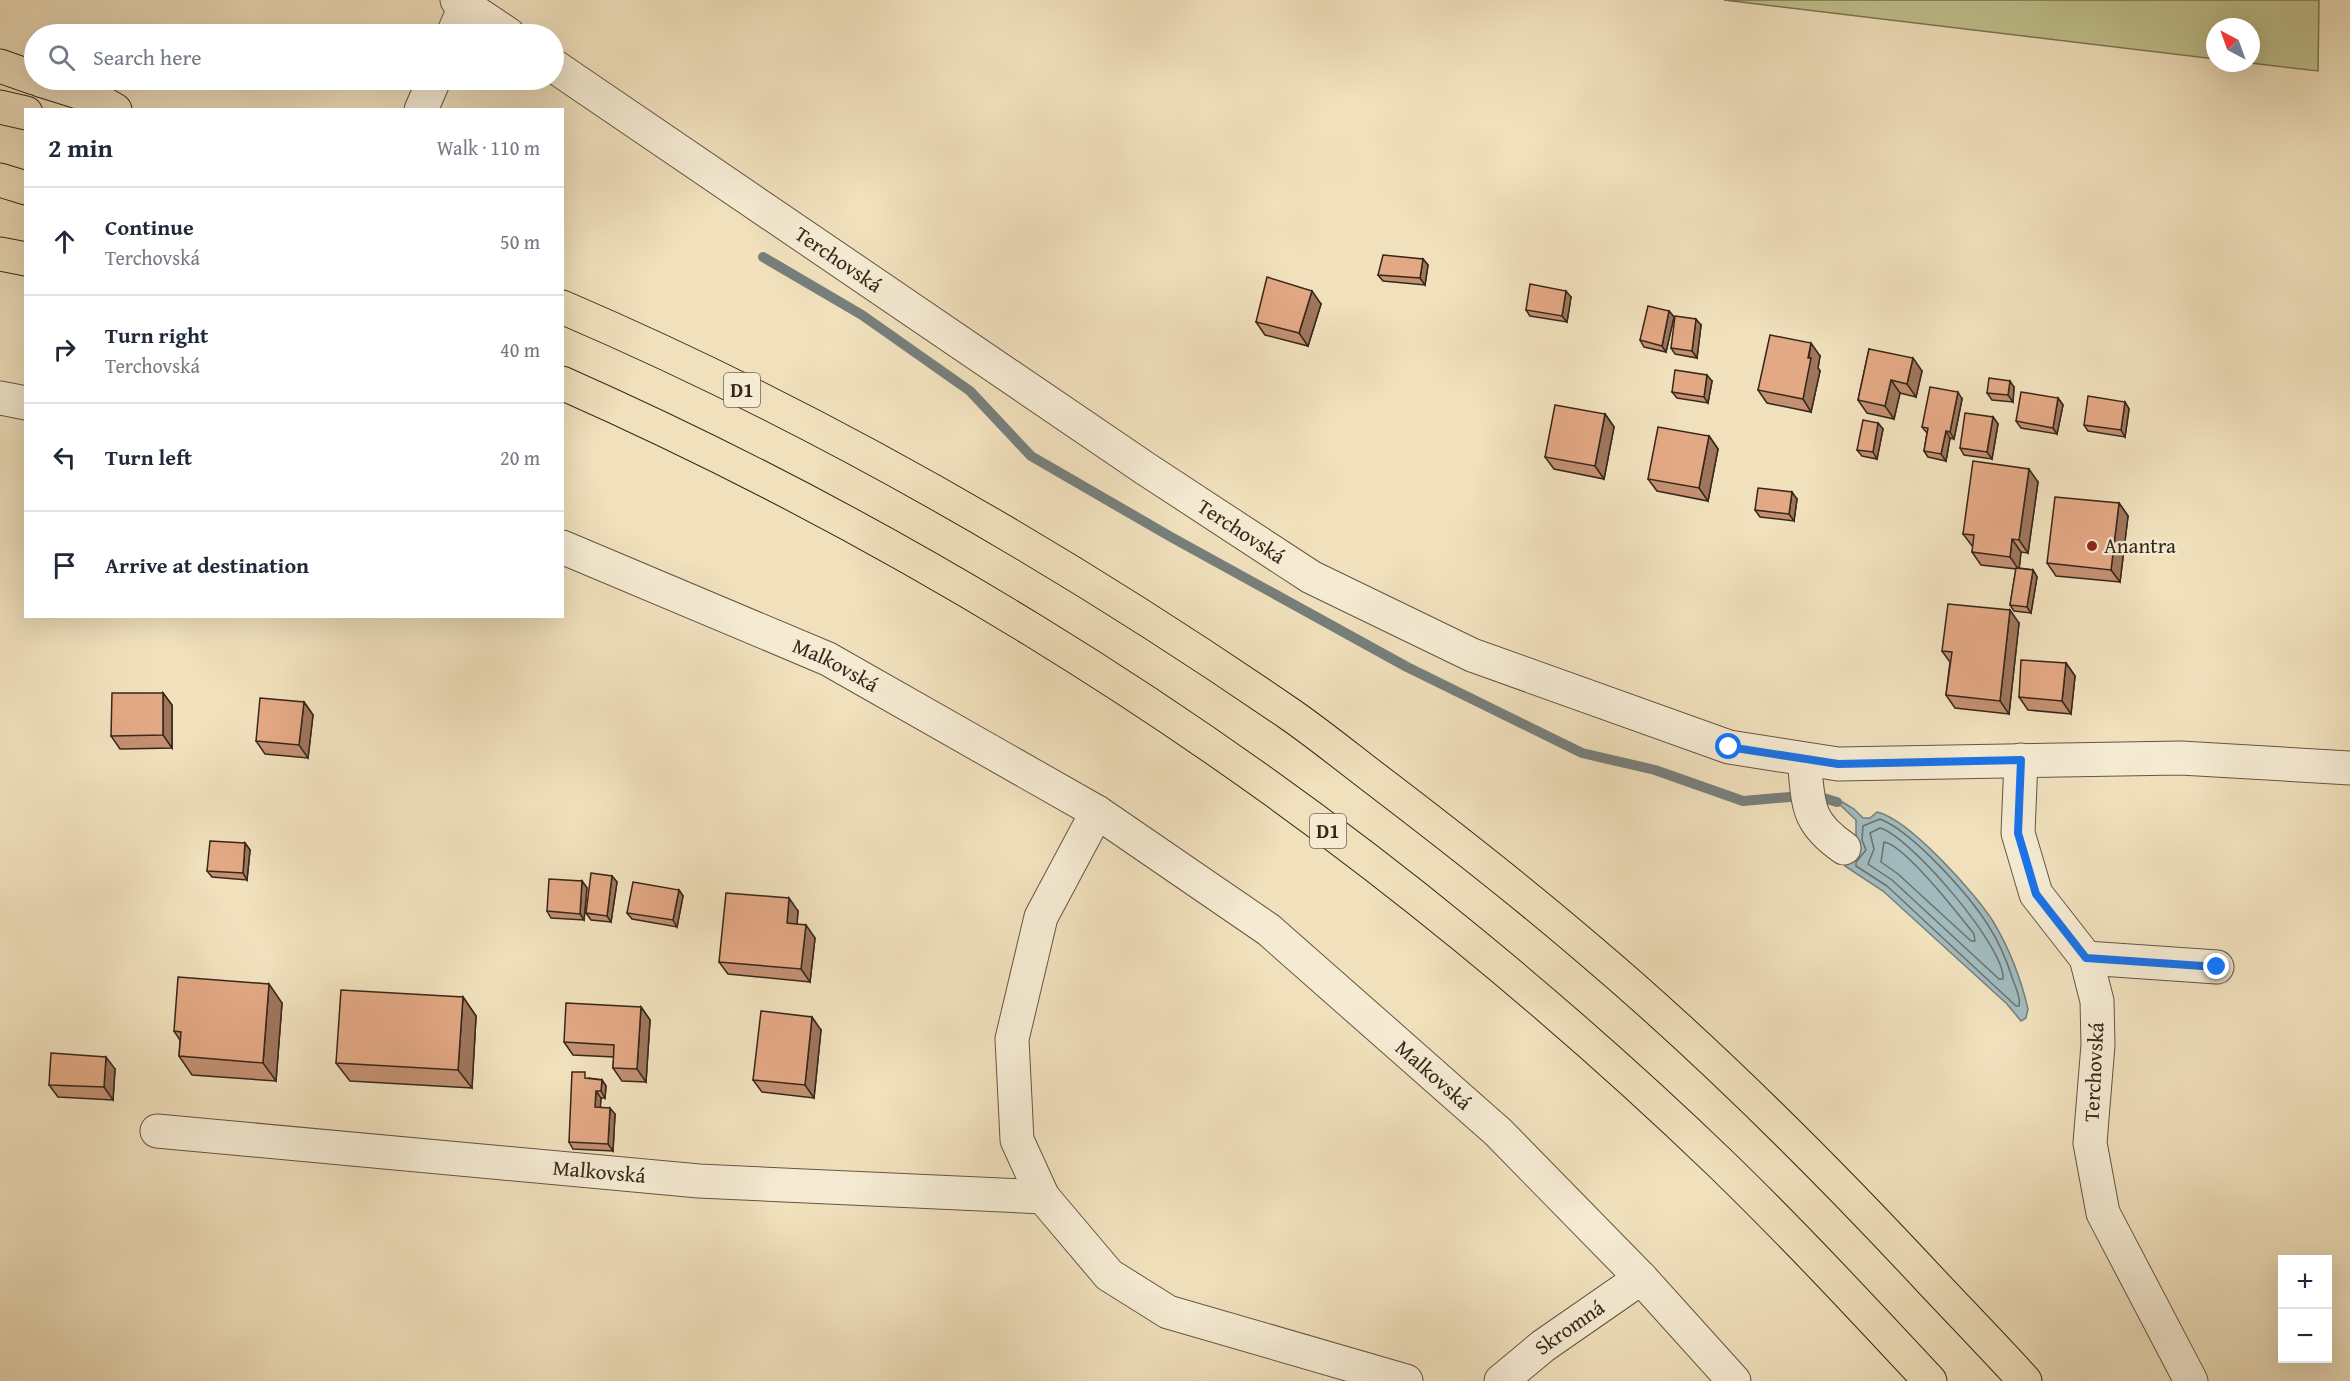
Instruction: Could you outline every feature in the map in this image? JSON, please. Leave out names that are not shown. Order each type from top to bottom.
[{"type":"highway","points":[[0,66],[24,74]]},
{"type":"highway","points":[[72,90],[91,96],[112,108]]},
{"type":"highway","points":[[0,107],[24,113]]},
{"type":"highway","points":[[0,180],[24,187]]},
{"type":"highway","points":[[0,254],[24,259]]},
{"type":"highway","name":"D1","points":[[564,308],[626,334],[787,411],[918,482],[1128,606],[1295,718],[1435,824],[1588,948],[1707,1055],[1856,1202],[2025,1381]]},
{"type":"highway","name":"D1","points":[[564,384],[628,412],[813,503],[967,590],[1128,690],[1312,819],[1465,937],[1604,1057],[1721,1165],[1826,1270],[1930,1381]]},
{"type":"highway","points":[[564,398],[628,412]]},
{"type":"street","points":[[461,10],[488,24]]},
{"type":"street","name":"Terchovská","points":[[564,73],[1146,469],[1311,577],[1472,655],[1729,747],[1807,781],[1838,764],[2181,758],[2350,768]]},
{"type":"street","points":[[422,108],[430,90]]},
{"type":"street","points":[[0,398],[24,403]]},
{"type":"street","name":"Malkovská","points":[[564,548],[828,659],[1097,812],[1269,930],[1498,1132],[1641,1278],[1734,1381]]},
{"type":"street","name":"Terchovská","points":[[2021,760],[2018,833],[2036,894],[2086,958],[2097,1001],[2098,1045],[2090,1143],[2103,1213],[2191,1381]]},
{"type":"street","points":[[1807,781],[1814,821],[1825,835],[1844,848]]},
{"type":"street","points":[[1097,812],[1041,917],[1012,1039],[1017,1140],[1042,1197],[1109,1275],[1168,1312],[1406,1381]]},
{"type":"street","points":[[2086,958],[2217,967]]},
{"type":"street","name":"Malkovská","points":[[157,1131],[699,1181],[1042,1197]]},
{"type":"street","name":"Skromná","points":[[1501,1381],[1543,1346],[1641,1278]]},
{"type":"green space","points":[[1724,0],[2319,0],[2318,71],[2260,64],[2260,18],[2206,18],[2206,58]]},
{"type":"water","points":[[1839,800],[1863,818],[1870,818],[1877,812],[1891,818],[1924,843],[1958,877],[1985,910],[2000,933],[2025,998],[2028,1009],[2026,1018],[2021,1021],[2007,1004],[1883,891],[1845,866],[1861,848],[1856,843],[1856,820],[1837,802]]},
{"type":"building","points":[[1383,255],[1423,259],[1420,278],[1378,275]]},
{"type":"building","points":[[1267,277],[1312,291],[1299,333],[1256,322]]},
{"type":"building","points":[[1530,284],[1566,291],[1562,316],[1526,310]]},
{"type":"building","points":[[1648,306],[1669,311],[1662,346],[1640,340]]},
{"type":"building","points":[[1675,316],[1696,319],[1692,351],[1671,348]]},
{"type":"building","points":[[1770,335],[1811,343],[1808,358],[1811,358],[1803,399],[1758,390]]},
{"type":"building","points":[[1869,349],[1913,358],[1907,384],[1891,380],[1885,406],[1858,400]]},
{"type":"building","points":[[1675,370],[1707,375],[1704,397],[1672,392]]},
{"type":"building","points":[[1989,378],[2010,381],[2008,395],[1987,393]]},
{"type":"building","points":[[1930,387],[1958,392],[1950,432],[1946,431],[1941,454],[1924,451],[1928,428],[1922,427]]},
{"type":"building","points":[[2021,392],[2058,398],[2053,428],[2016,421]]},
{"type":"building","points":[[2088,396],[2125,402],[2121,430],[2084,425]]},
{"type":"building","points":[[1555,405],[1605,414],[1595,466],[1545,457]]},
{"type":"building","points":[[1965,413],[1993,417],[1987,452],[1960,448]]},
{"type":"building","points":[[1863,420],[1878,423],[1873,452],[1857,450]]},
{"type":"building","points":[[1658,427],[1709,436],[1699,488],[1648,479]]},
{"type":"building","points":[[1973,461],[2029,469],[2019,540],[2012,539],[2010,557],[1972,552],[1974,535],[1963,534]]},
{"type":"building","points":[[1758,488],[1792,492],[1789,514],[1755,510]]},
{"type":"building","name":"Anantra","points":[[2055,497],[2119,503],[2111,570],[2047,563]]},
{"type":"building","points":[[2016,568],[2033,570],[2027,607],[2010,605]]},
{"type":"building","points":[[1948,604],[2010,610],[2000,701],[1946,695],[1952,652],[1942,651]]},
{"type":"building","points":[[2021,660],[2066,663],[2062,701],[2019,697]]},
{"type":"building","points":[[112,693],[163,693],[163,735],[111,736]]},
{"type":"building","points":[[260,698],[304,702],[299,745],[256,741]]},
{"type":"building","points":[[210,841],[245,843],[243,873],[207,871]]},
{"type":"building","points":[[591,873],[612,876],[607,916],[586,913]]},
{"type":"building","points":[[549,879],[582,881],[580,914],[547,911]]},
{"type":"building","points":[[633,882],[679,890],[673,920],[627,913]]},
{"type":"building","points":[[726,893],[789,898],[787,923],[806,925],[801,969],[719,962]]},
{"type":"building","points":[[178,977],[269,984],[263,1063],[179,1056],[181,1032],[174,1031]]},
{"type":"building","points":[[341,990],[463,997],[458,1070],[336,1063]]},
{"type":"building","points":[[566,1003],[641,1007],[637,1069],[613,1068],[614,1045],[564,1042]]},
{"type":"building","points":[[761,1011],[812,1017],[805,1085],[753,1080]]},
{"type":"building","points":[[51,1053],[106,1057],[104,1087],[49,1085]]},
{"type":"building","points":[[572,1072],[585,1072],[585,1078],[602,1080],[601,1091],[596,1091],[595,1107],[610,1108],[608,1144],[569,1142]]},
{"type":"waterway","points":[[763,257],[862,315],[970,391],[1031,456],[1171,537],[1407,667],[1582,753],[1655,770],[1743,801],[1813,795],[1837,802]]},
{"type":"place","name":"Anantra","points":[[2092,546]]},
{"type":"route","points":[[1729,747],[1838,764],[2021,760],[2018,833],[2036,894],[2086,958],[2217,967]]}]
